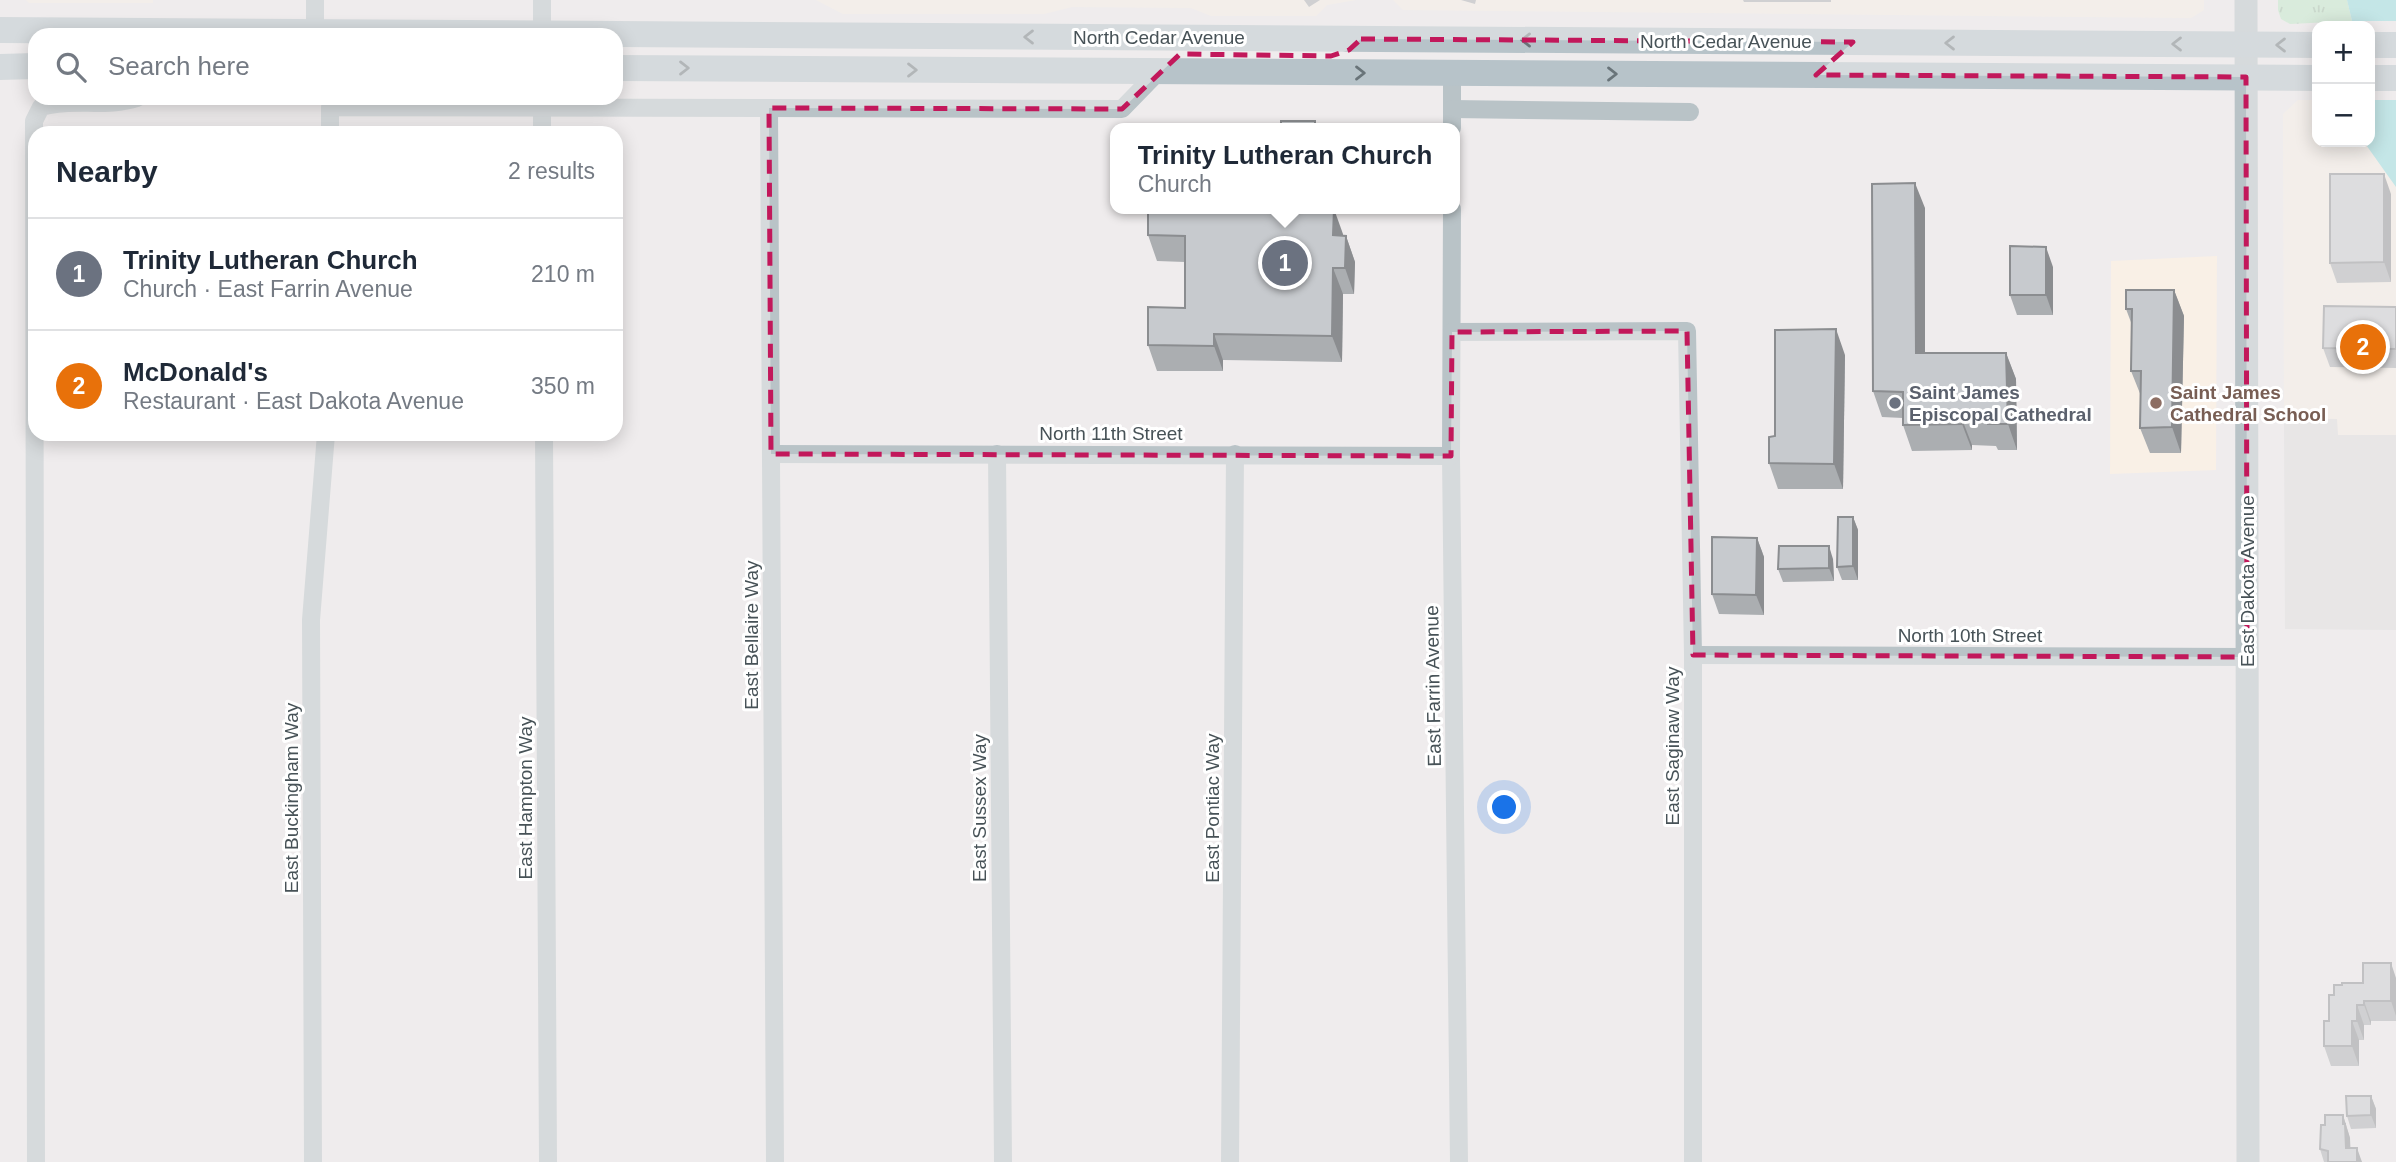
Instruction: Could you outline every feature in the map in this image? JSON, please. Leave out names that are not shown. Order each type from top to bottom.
[{"type":"main road","name":"North Cedar Avenue","points":[[0,30],[28,30]]},
{"type":"main road","name":"North Cedar Avenue","points":[[623,34],[2312,45]]},
{"type":"main road","points":[[1158,72],[1180,54],[1331,56],[1341,55],[1361,38]]},
{"type":"main road","points":[[1452,74],[1460,63],[1470,58],[1583,58],[1612,53],[1628,41]]},
{"type":"main road","points":[[1650,75],[1663,65],[1678,60],[1827,60],[1840,57],[1849,51],[1853,42]]},
{"type":"main road","points":[[2375,45],[2396,45]]},
{"type":"main road","points":[[0,66],[28,66]]},
{"type":"main road","name":"North Cedar Avenue","points":[[623,68],[2312,78]]},
{"type":"main road","points":[[2375,78],[2396,78]]},
{"type":"street","points":[[315,28],[316,0]]},
{"type":"street","points":[[542,0],[542,28]]},
{"type":"street","name":"East Dakota Avenue","points":[[2246,0],[2248,1162]]},
{"type":"street","points":[[623,105],[1122,109],[1158,72]]},
{"type":"street","points":[[1452,74],[1452,123]]},
{"type":"street","points":[[34,126],[41,107],[50,105]]},
{"type":"street","points":[[330,126],[330,107],[436,105]]},
{"type":"street","points":[[542,105],[542,126]]},
{"type":"street","name":"East Bellaire Way","points":[[769,108],[775,1162]]},
{"type":"street","points":[[1452,109],[1690,112]]},
{"type":"street","name":"East Farrin Avenue","points":[[1452,214],[1451,456],[1459,1162]]},
{"type":"street","name":"East Saginaw Way","points":[[1452,332],[1687,331],[1693,655],[1693,1162]]},
{"type":"street","points":[[35,441],[36,1162]]},
{"type":"street","name":"East Buckingham Way","points":[[313,1162],[311,620],[325,441]]},
{"type":"street","name":"East Hampton Way","points":[[544,441],[548,1162]]},
{"type":"street","name":"North 11th Street","points":[[771,454],[1451,456]]},
{"type":"street","name":"East Sussex Way","points":[[997,454],[1003,1162]]},
{"type":"street","name":"East Pontiac Way","points":[[1230,1162],[1235,454]]},
{"type":"street","name":"North 10th Street","points":[[1693,655],[2247,657]]},
{"type":"highlighted area","points":[[1361,39],[1853,42],[1816,75],[2246,77],[2247,657],[1693,655],[1687,331],[1452,332],[1451,456],[771,454],[769,108],[1122,109],[1180,54],[1331,56],[1349,50]]},
{"type":"shaded area","points":[[26,0],[153,0],[153,3],[29,3]]},
{"type":"shaded area","points":[[816,0],[1356,0],[1327,5],[1316,16],[1211,16],[1191,8],[1072,7],[1044,14],[843,14]]},
{"type":"shaded area","points":[[1393,0],[2204,0],[2204,10],[2191,18],[1403,10]]},
{"type":"shaded area","points":[[2298,100],[2312,100],[2312,147],[2368,147],[2396,187],[2396,435],[2337,435],[2337,419],[2284,418],[2283,114]]},
{"type":"shaded area","points":[[2217,256],[2216,470],[2110,474],[2111,261]]},
{"type":"shaded area","points":[[2284,418],[2337,419],[2338,435],[2396,435],[2396,630],[2285,629]]},
{"type":"green space","points":[[2278,0],[2347,0],[2352,21],[2290,24],[2281,19]]},
{"type":"water","points":[[2347,0],[2396,0],[2396,21],[2352,21]]},
{"type":"water","points":[[2375,100],[2396,100],[2396,187],[2368,147],[2375,147]]},
{"type":"building","points":[[1281,121],[1315,121],[1315,123]]},
{"type":"building","points":[[2330,174],[2384,174],[2384,262],[2330,263]]},
{"type":"building","points":[[1915,183],[1916,353],[2006,353],[2008,424],[1988,424],[1988,420],[1962,419],[1962,424],[1903,425],[1903,392],[1873,391],[1872,184]]},
{"type":"building","points":[[1148,214],[1334,214],[1333,235],[1346,236],[1345,268],[1333,268],[1332,336],[1214,334],[1214,346],[1148,345],[1148,307],[1185,308],[1185,236],[1148,235]]},
{"type":"building","points":[[2010,246],[2046,247],[2046,295],[2010,295]]},
{"type":"building","points":[[2126,290],[2174,290],[2172,427],[2140,428],[2141,371],[2131,371],[2132,309],[2126,309]]},
{"type":"building","points":[[2324,306],[2396,307],[2396,349],[2323,348]]},
{"type":"building","points":[[1836,329],[1834,464],[1769,463],[1769,437],[1775,436],[1775,330]]},
{"type":"building","points":[[1838,517],[1853,517],[1853,566],[1837,567]]},
{"type":"building","points":[[1712,537],[1757,538],[1756,595],[1712,594]]},
{"type":"building","points":[[1779,546],[1829,546],[1829,568],[1778,569]]},
{"type":"building","points":[[2363,963],[2391,963],[2391,1001],[2364,1001],[2364,1005],[2357,1005],[2357,1021],[2352,1021],[2352,1046],[2324,1046],[2324,1021],[2329,1021],[2329,995],[2334,995],[2334,985],[2363,983]]},
{"type":"building","points":[[2346,1096],[2371,1096],[2371,1115],[2347,1116]]},
{"type":"building","points":[[2325,1115],[2343,1115],[2346,1148],[2357,1148],[2357,1162],[2328,1162],[2328,1151],[2320,1149],[2321,1125],[2325,1125]]},
{"type":"place","name":"Trinity Lutheran Church","points":[[1285,263]]},
{"type":"place","name":"McDonald's","points":[[2363,347]]},
{"type":"place","name":"Saint James Episcopal Cathedral","points":[[1895,403]]},
{"type":"place","name":"Saint James Cathedral School","points":[[2156,403]]}]
